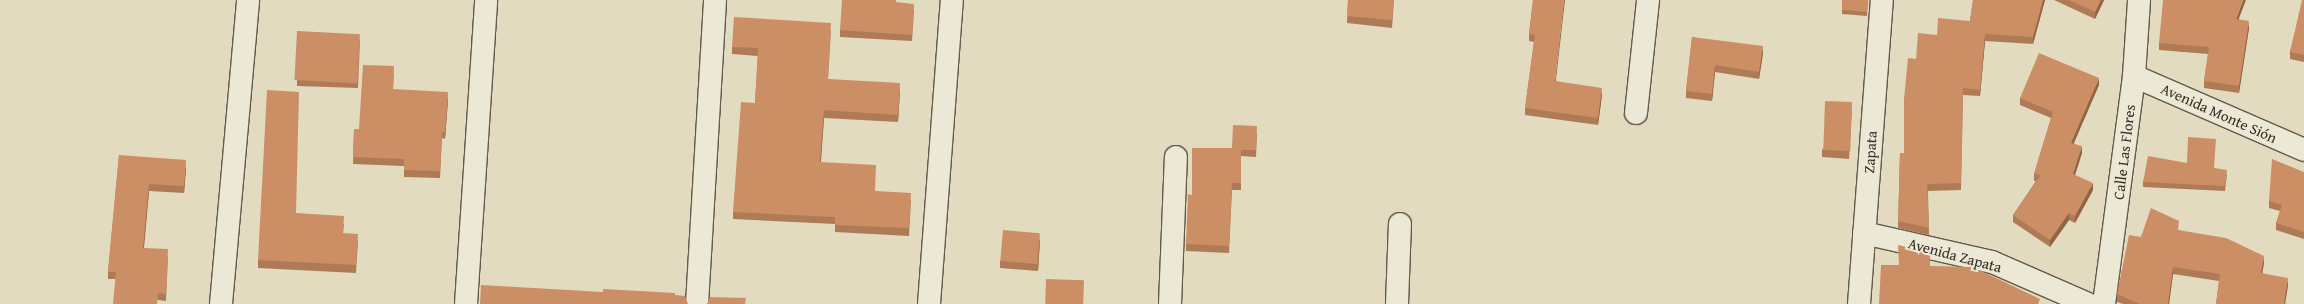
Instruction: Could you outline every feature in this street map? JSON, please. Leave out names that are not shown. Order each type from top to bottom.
[{"type":"street","points":[[222,304],[248,0]]},
{"type":"street","points":[[466,304],[486,0]]},
{"type":"street","points":[[697,304],[715,0]]},
{"type":"street","points":[[929,304],[952,0]]},
{"type":"street","points":[[1636,113],[1648,0]]},
{"type":"street","name":"Zapata","points":[[1860,304],[1882,0]]},
{"type":"street","name":"Calle Las Flores","points":[[2104,304],[2134,76],[2138,0]]},
{"type":"street","name":"Avenida Monte Sión","points":[[2134,76],[2304,150]]},
{"type":"street","points":[[1170,304],[1176,157]]},
{"type":"street","points":[[1397,304],[1400,224]]},
{"type":"street","name":"Avenida Zapata","points":[[1864,233],[1992,262],[2088,304]]},
{"type":"building","points":[[842,0],[896,0],[896,2],[914,4],[912,35],[840,30]]},
{"type":"building","points":[[1348,0],[1394,0],[1392,20],[1347,16]]},
{"type":"building","points":[[1533,0],[1564,0],[1555,81],[1602,88],[1598,118],[1525,108],[1535,35],[1529,34]]},
{"type":"building","points":[[1842,0],[1868,0],[1867,12],[1842,10]]},
{"type":"building","points":[[1973,0],[2043,0],[2033,37],[1985,34],[1980,90],[1963,88],[1961,183],[1927,184],[1929,228],[1898,221],[1900,153],[1904,153],[1904,99],[1908,58],[1916,59],[1918,33],[1937,35],[1938,18],[1970,21]]},
{"type":"building","points":[[2069,0],[2101,0],[2095,12]]},
{"type":"building","points":[[2163,0],[2243,0],[2236,19],[2249,21],[2239,86],[2204,81],[2209,47],[2159,43]]},
{"type":"building","points":[[2302,0],[2304,0],[2304,55],[2290,52]]},
{"type":"building","points":[[734,17],[831,23],[828,79],[900,83],[898,115],[824,110],[820,162],[876,165],[875,191],[911,193],[909,228],[835,225],[835,217],[733,212],[741,102],[755,103],[758,48],[732,47]]},
{"type":"building","points":[[297,31],[360,34],[357,83],[294,80]]},
{"type":"building","points":[[1692,37],[1763,46],[1759,72],[1715,65],[1712,94],[1686,91]]},
{"type":"building","points":[[2039,53],[2099,78],[2071,143],[2082,146],[2073,174],[2093,183],[2075,216],[2069,213],[2050,240],[2013,215],[2041,175],[2034,174],[2053,112],[2020,98]]},
{"type":"building","points":[[363,65],[394,66],[393,89],[448,92],[445,132],[442,132],[440,171],[404,170],[404,159],[353,157],[354,129],[359,129]]},
{"type":"building","points":[[267,90],[299,92],[296,213],[344,216],[343,233],[358,234],[356,265],[258,260]]},
{"type":"building","points":[[1825,101],[1852,102],[1850,151],[1823,150]]},
{"type":"building","points":[[1233,125],[1257,126],[1256,150],[1241,150],[1241,183],[1232,183],[1229,246],[1186,244],[1188,194],[1192,195],[1192,148],[1232,148]]},
{"type":"building","points":[[2188,137],[2216,139],[2214,168],[2227,170],[2225,186],[2143,182],[2148,156],[2187,163]]},
{"type":"building","points":[[119,155],[186,160],[184,186],[149,184],[143,248],[168,249],[166,294],[158,293],[157,304],[113,304],[116,272],[108,272]]},
{"type":"building","points":[[2272,159],[2304,172],[2304,232],[2276,223],[2282,205],[2269,201]]},
{"type":"building","points":[[2151,208],[2179,221],[2178,230],[2226,238],[2264,256],[2261,273],[2288,278],[2284,303],[2288,304],[2216,304],[2220,274],[2173,267],[2168,304],[2140,304],[2117,294],[2129,235],[2141,237]]},
{"type":"building","points":[[1003,230],[1040,233],[1037,264],[1000,261]]},
{"type":"building","points":[[1898,245],[1930,252],[1930,266],[1973,267],[2040,299],[2038,304],[1879,304],[1881,265],[1899,265]]},
{"type":"building","points":[[1046,279],[1084,280],[1083,304],[1045,304]]},
{"type":"building","points":[[481,285],[603,292],[603,289],[675,293],[675,295],[685,296],[688,304],[480,304]]},
{"type":"building","points":[[710,297],[746,298],[745,304],[707,304]]}]
